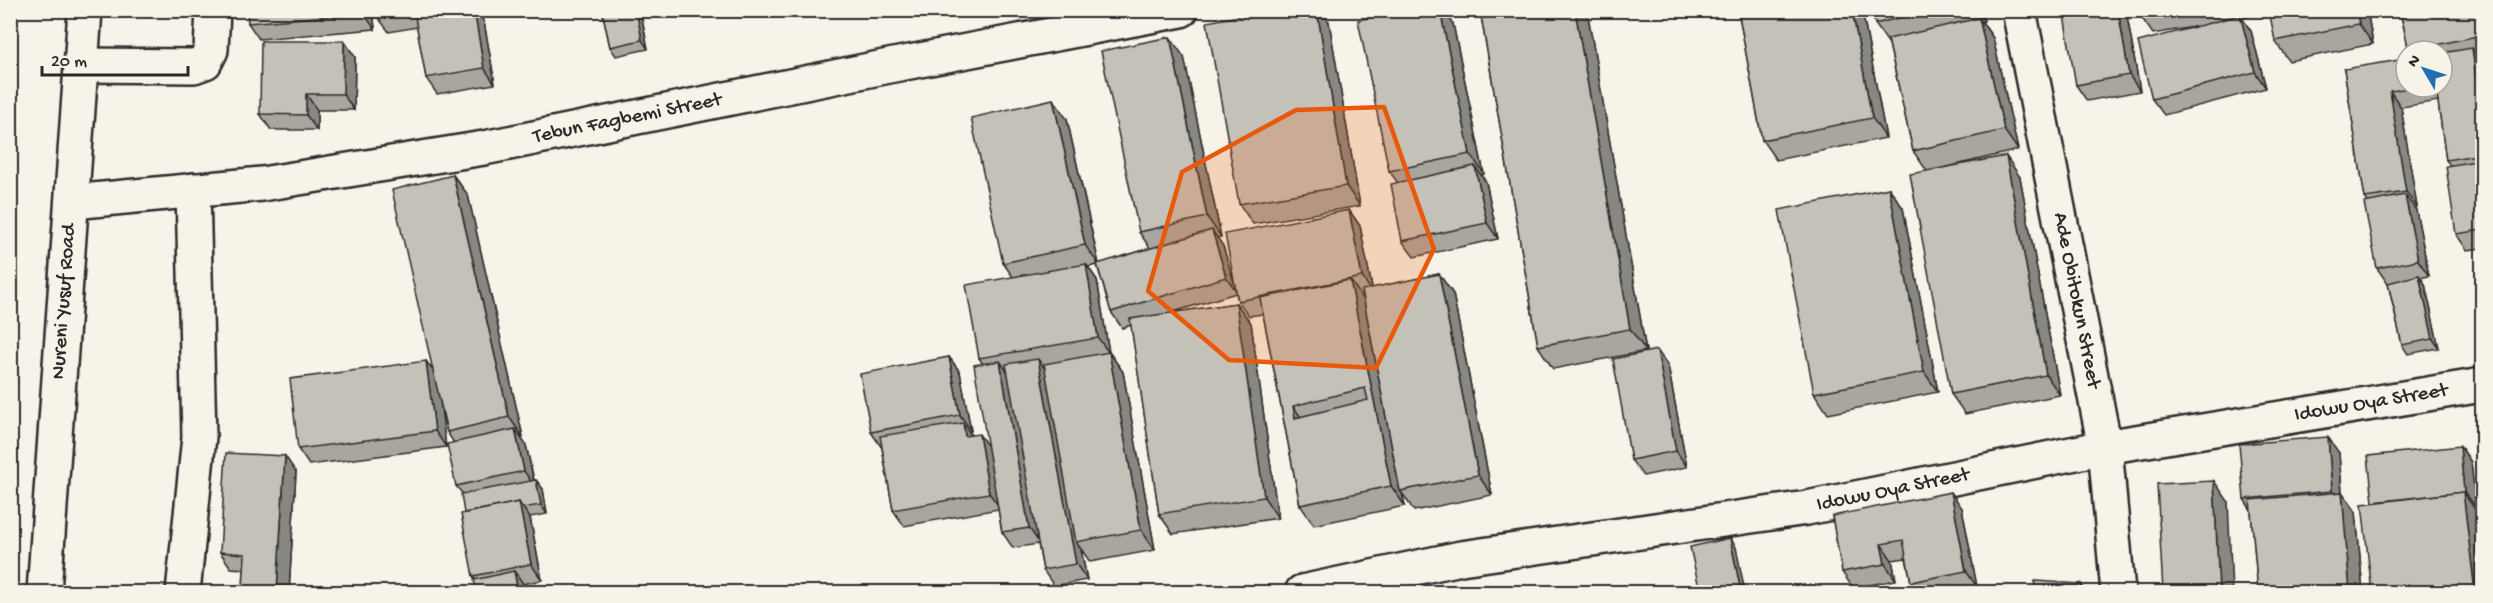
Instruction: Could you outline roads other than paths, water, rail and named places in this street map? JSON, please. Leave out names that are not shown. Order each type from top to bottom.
[{"type":"street","name":"Nureni Yusuf Road","points":[[44,592],[85,10]]},
{"type":"street","points":[[81,65],[194,66],[205,62],[211,50],[213,10]]},
{"type":"street","name":"Tebun Fagbemi Street","points":[[72,202],[261,184],[484,148],[1180,10]]},
{"type":"street","name":"Ade Obitokun Street","points":[[2019,10],[2105,447],[2118,592]]},
{"type":"street","points":[[183,592],[200,437],[193,190]]},
{"type":"street","name":"Idowu Oya Street","points":[[1302,592],[1461,558],[1807,508],[2105,447],[2482,385]]}]
